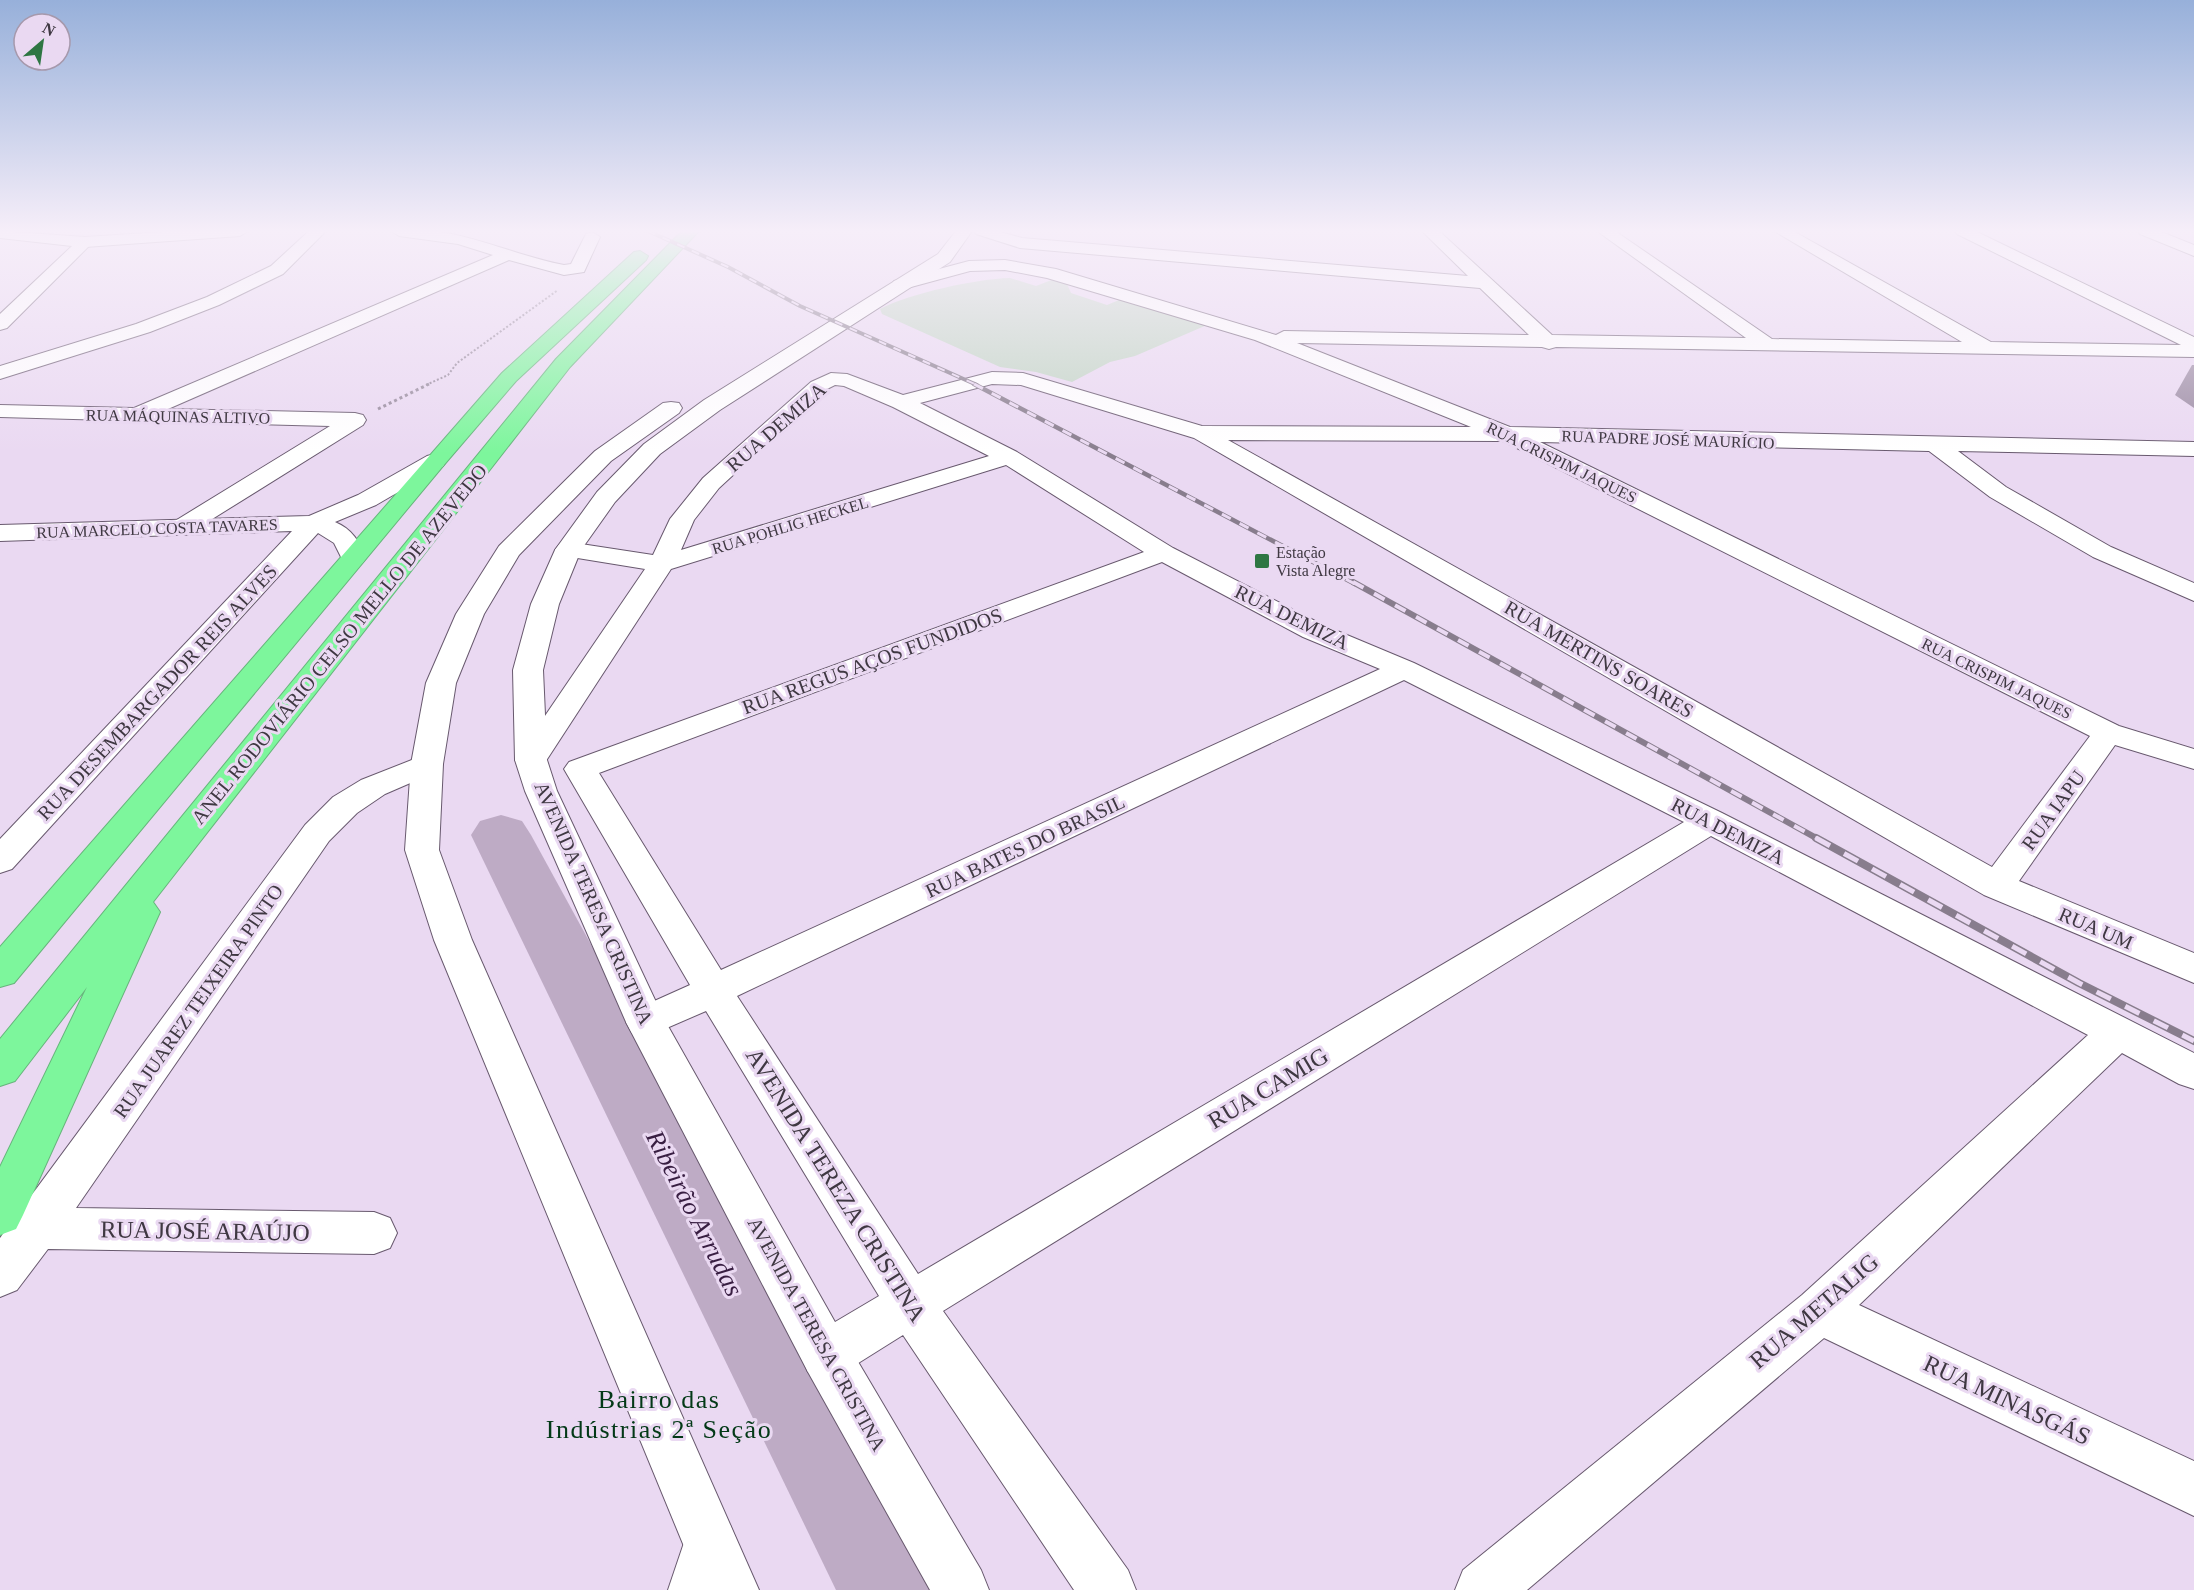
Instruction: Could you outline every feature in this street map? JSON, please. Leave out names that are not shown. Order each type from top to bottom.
[{"type":"highway","name":"ANEL RODOVIÁRIO CELSO MELLO DE AZEVEDO","points":[[0,972],[435,461],[509,377],[586,305]]},
{"type":"highway","name":"ANEL RODOVIÁRIO CELSO MELLO DE AZEVEDO","points":[[0,1069],[563,363],[619,305]]},
{"type":"highway","points":[[18,1221],[164,864]]},
{"type":"street","points":[[3,318],[17,305]]},
{"type":"street","points":[[0,373],[143,328],[202,305]]},
{"type":"street","points":[[133,416],[390,305]]},
{"type":"street","points":[[767,349],[840,305]]},
{"type":"street","name":"AVENIDA TERESA CRISTINA","points":[[868,305],[765,369],[652,449],[606,497],[568,550],[544,604],[528,670],[531,760],[541,791],[646,1022],[826,1355],[961,1590]]},
{"type":"street","name":"RUA CRISPIM JAQUES","points":[[1157,305],[1262,336],[1507,434],[2108,733],[2194,759]]},
{"type":"street","points":[[1510,305],[1550,343]]},
{"type":"street","points":[[1711,305],[1768,345]]},
{"type":"street","points":[[1913,305],[1988,348]]},
{"type":"street","points":[[2115,305],[2194,344]]},
{"type":"street","points":[[1262,336],[1550,343],[2194,351]]},
{"type":"street","name":"RUA PADRE JOSÉ MAURÍCIO","points":[[901,402],[992,378],[1023,380],[1201,433],[1507,434],[2194,449]]},
{"type":"street","name":"RUA DEMIZA","points":[[531,760],[662,564],[682,519],[711,483],[818,386],[831,379],[847,380],[901,402],[1009,457],[1164,553],[1313,631],[1404,669],[1710,821],[2194,1071]]},
{"type":"street","points":[[687,398],[603,456],[568,488],[508,551],[470,614],[441,683],[428,764],[422,850],[453,940],[712,1575]]},
{"type":"street","name":"RUA MÁQUINAS ALTIVO","points":[[0,411],[355,420]]},
{"type":"street","points":[[184,526],[355,420]]},
{"type":"street","name":"RUA MERTINS SOARES","points":[[1201,433],[1997,886]]},
{"type":"street","points":[[1935,444],[1998,492],[2091,546],[2194,593]]},
{"type":"street","name":"RUA POHLIG HECKEL","points":[[568,550],[662,564],[1009,457]]},
{"type":"street","name":"RUA MARCELO COSTA TAVARES","points":[[313,523],[367,500],[435,461]]},
{"type":"street","name":"RUA MARCELO COSTA TAVARES","points":[[0,533],[313,523],[336,531],[347,539],[353,558]]},
{"type":"street","name":"RUA DESEMBARGADOR REIS ALVES","points":[[0,861],[313,523]]},
{"type":"street","name":"RUA REGUS AÇOS FUNDIDOS","points":[[580,769],[1164,553]]},
{"type":"street","name":"RUA BATES DO BRASIL","points":[[646,1022],[1404,669]]},
{"type":"street","name":"RUA IAPU","points":[[1997,886],[2108,733]]},
{"type":"street","name":"RUA JUAREZ TEIXEIRA PINTO","points":[[0,1275],[18,1221],[317,833],[345,806],[373,788],[428,764]]},
{"type":"street","name":"AVENIDA TEREZA CRISTINA","points":[[580,769],[714,992],[910,1304],[1108,1590]]},
{"type":"street","name":"RUA CAMIG","points":[[826,1355],[1710,821]]},
{"type":"street","name":"RUA UM","points":[[1997,886],[2194,969]]},
{"type":"street","name":"RUA METALIG","points":[[1493,1585],[1819,1311],[2117,1033]]},
{"type":"street","name":"RUA JOSÉ ARAÚJO","points":[[18,1221],[374,1233]]},
{"type":"street","name":"RUA MINASGÁS","points":[[1819,1311],[2194,1489]]},
{"type":"path","points":[[355,420],[448,375],[457,363],[536,305]]},
{"type":"green space","points":[[888,305],[1146,305],[1207,325],[1135,356],[1110,362],[1072,382],[1036,372],[1000,367],[882,314],[880,309]]},
{"type":"waterway","name":"Ribeirão Arrudas","points":[[501,835],[889,1590]]},
{"type":"railway","points":[[799,305],[977,385]]},
{"type":"railway","points":[[974,384],[1355,584]]},
{"type":"railway","points":[[1353,582],[1818,839]]},
{"type":"railway","points":[[1816,838],[2079,983],[2194,1041]]},
{"type":"place","name":"Estação Vista Alegre","points":[[1262,561]]},
{"type":"district","name":"Bairro das Indústrias 2ª Seção","points":[[659,1414]]}]
